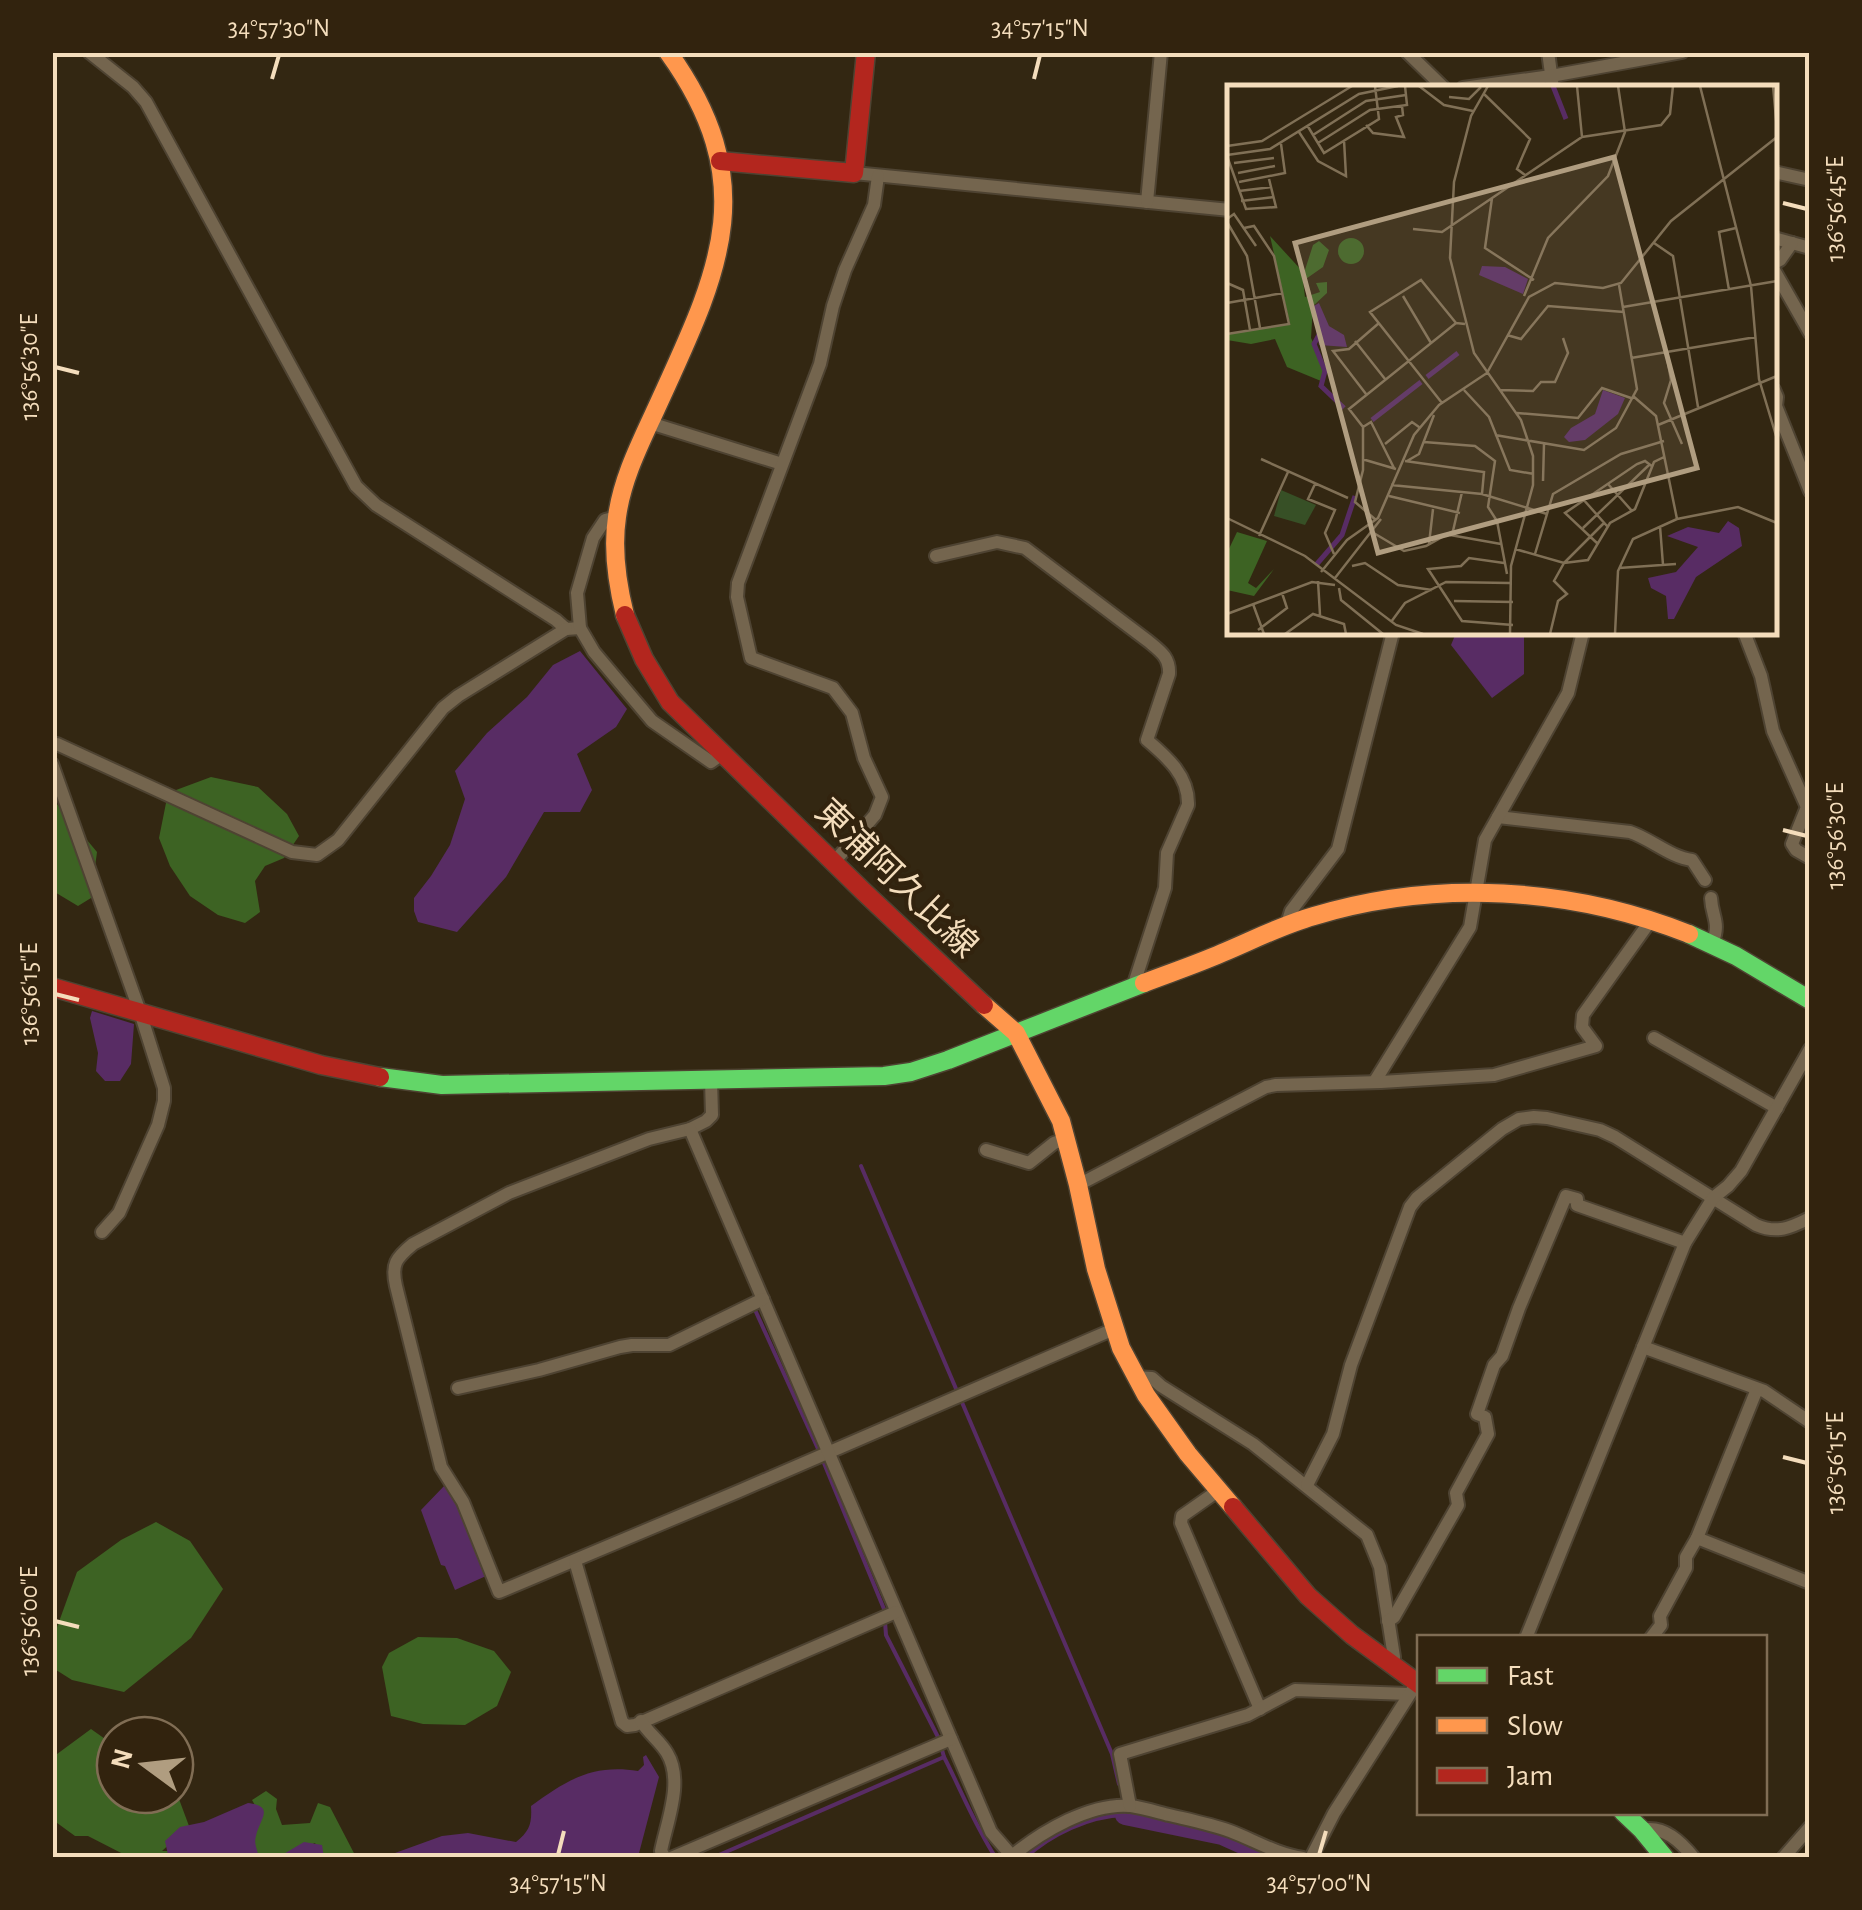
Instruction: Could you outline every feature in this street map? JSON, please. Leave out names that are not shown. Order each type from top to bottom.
[{"type":"street","points":[[89,52],[146,102],[356,486],[376,504],[573,629],[652,721],[710,762],[722,754]]},
{"type":"street","name":"東浦阿久比線","points":[[668,52],[702,104],[720,161],[724,209],[718,258],[700,309],[627,474],[617,517],[616,576],[628,628],[670,702],[977,999],[1016,1032],[1053,1103],[1066,1139],[1096,1269],[1114,1329],[1136,1377],[1166,1426],[1308,1596],[1415,1687]]},
{"type":"street","points":[[854,173],[866,52]]},
{"type":"street","points":[[1147,202],[1160,52]]},
{"type":"street","points":[[1407,52],[1441,85]]},
{"type":"street","points":[[1548,52],[1552,82]]},
{"type":"street","points":[[1508,85],[1552,82],[1682,52]]},
{"type":"street","points":[[720,161],[1227,210]]},
{"type":"street","points":[[1777,173],[1810,180]]},
{"type":"street","points":[[834,862],[875,814],[882,797],[880,789],[864,758],[852,713],[833,688],[751,658],[737,598],[738,583],[820,364],[845,270],[874,206],[878,176]]},
{"type":"street","points":[[1777,239],[1810,248]]},
{"type":"street","points":[[1777,263],[1792,243]]},
{"type":"street","points":[[1777,272],[1810,333]]},
{"type":"street","points":[[1777,408],[1805,467],[1810,492]]},
{"type":"street","points":[[650,423],[782,464]]},
{"type":"street","points":[[573,629],[593,538],[605,520],[617,517]]},
{"type":"street","points":[[936,556],[996,542],[1025,548],[1148,641],[1169,662],[1169,674],[1146,740],[1170,760],[1189,796],[1169,846],[1165,888],[1133,987]]},
{"type":"street","points":[[52,744],[292,852],[316,855],[338,840],[443,708],[573,629]]},
{"type":"street","points":[[1287,924],[1292,911],[1338,850],[1392,635]]},
{"type":"street","points":[[1375,1081],[1470,928],[1482,850],[1568,693],[1581,635]]},
{"type":"street","points":[[1745,635],[1761,676],[1774,730],[1807,807],[1792,844],[1810,858]]},
{"type":"street","points":[[52,764],[164,1088],[162,1114],[119,1213],[102,1232]]},
{"type":"street","points":[[1498,817],[1630,832],[1680,858],[1692,860],[1706,880]]},
{"type":"street","points":[[52,986],[302,1060],[391,1079],[503,1085],[884,1076],[929,1066],[1229,951],[1287,924],[1330,911],[1413,895],[1475,893],[1549,896],[1651,920],[1712,944],[1810,1000]]},
{"type":"street","points":[[1712,898],[1718,923],[1712,944]]},
{"type":"street","points":[[1078,1185],[1266,1088],[1494,1075],[1596,1046],[1582,1027],[1583,1014],[1651,920]]},
{"type":"street","points":[[1654,1038],[1777,1108]]},
{"type":"street","points":[[1527,1635],[1684,1243],[1713,1198],[1740,1171],[1810,1049]]},
{"type":"street","points":[[711,1080],[712,1115],[706,1121],[509,1193],[413,1244],[396,1262],[396,1286],[441,1467],[463,1502],[499,1592],[1114,1329]]},
{"type":"street","points":[[1306,1485],[1333,1434],[1351,1364],[1410,1207],[1416,1198],[1519,1119],[1534,1117],[1600,1130],[1767,1230],[1782,1230],[1810,1218]]},
{"type":"street","points":[[690,1129],[991,1832],[1012,1856],[1062,1824],[1109,1808],[1130,1806],[1210,1825],[1303,1858]]},
{"type":"street","points":[[986,1150],[1030,1163],[1066,1139]]},
{"type":"street","points":[[1388,1621],[1394,1617],[1458,1504],[1456,1493],[1488,1434],[1485,1418],[1477,1414],[1566,1196],[1578,1199],[1577,1205],[1684,1243]]},
{"type":"street","points":[[458,1388],[632,1345],[669,1345],[762,1299]]},
{"type":"street","points":[[1643,1347],[1764,1392],[1810,1422]]},
{"type":"street","points":[[1136,1377],[1152,1378],[1241,1435],[1360,1528],[1372,1544],[1380,1567],[1394,1657],[1392,1666]]},
{"type":"street","points":[[1653,1635],[1686,1568],[1686,1557],[1757,1389]]},
{"type":"street","points":[[1219,1490],[1182,1516],[1181,1523],[1260,1709]]},
{"type":"street","points":[[1697,1538],[1810,1583]]},
{"type":"street","points":[[575,1561],[622,1722],[627,1726],[896,1612]]},
{"type":"street","points":[[1130,1806],[1120,1754],[1248,1715],[1295,1690],[1415,1687]]},
{"type":"street","points":[[1311,1858],[1334,1814],[1415,1687]]},
{"type":"street","points":[[641,1721],[674,1768],[672,1802],[661,1850],[668,1858],[951,1739]]},
{"type":"street","points":[[1626,1815],[1666,1858]]},
{"type":"street","points":[[1783,1858],[1810,1826]]},
{"type":"street","points":[[1642,1830],[1654,1828],[1668,1834],[1694,1858]]},
{"type":"green space","points":[[211,777],[258,787],[287,814],[299,836],[284,858],[265,866],[255,881],[260,912],[245,923],[218,915],[190,896],[170,866],[159,838],[168,793]]},
{"type":"green space","points":[[52,798],[97,852],[91,898],[78,906],[53,891]]},
{"type":"green space","points":[[156,1522],[190,1541],[223,1589],[191,1638],[124,1692],[72,1680],[53,1668],[52,1641],[77,1572],[121,1540]]},
{"type":"green space","points":[[418,1637],[457,1638],[494,1651],[511,1672],[497,1706],[465,1725],[423,1724],[391,1716],[382,1667],[389,1653]]},
{"type":"green space","points":[[91,1729],[95,1732],[95,1815],[185,1815],[189,1826],[162,1851],[184,1851],[200,1857],[129,1857],[88,1836],[75,1836],[53,1820],[53,1757]]},
{"type":"green space","points":[[266,1791],[277,1799],[282,1825],[310,1823],[318,1803],[330,1807],[356,1857],[321,1857],[315,1843],[282,1857],[255,1855],[252,1834],[260,1814],[252,1800]]},
{"type":"shaded area","points":[[1455,635],[1524,635],[1524,674],[1492,698],[1451,645]]},
{"type":"shaded area","points":[[580,651],[627,709],[616,727],[577,754],[592,790],[580,812],[544,812],[506,877],[457,932],[418,922],[414,898],[450,845],[465,799],[455,771],[553,665]]},
{"type":"shaded area","points":[[92,1011],[134,1024],[131,1064],[120,1081],[105,1081],[96,1071],[98,1053]]},
{"type":"shaded area","points":[[445,1485],[456,1498],[486,1576],[455,1590],[445,1566],[441,1565],[421,1510]]},
{"type":"shaded area","points":[[646,1755],[659,1777],[638,1857],[384,1857],[442,1836],[468,1833],[516,1842],[529,1826],[531,1806],[544,1797],[593,1772],[638,1771]]},
{"type":"shaded area","points":[[248,1803],[264,1811],[255,1838],[258,1854],[282,1855],[304,1842],[322,1845],[324,1857],[168,1855],[165,1841],[180,1827],[204,1822]]},
{"type":"waterway","points":[[861,1166],[957,1391]]},
{"type":"waterway","points":[[756,1312],[884,1609],[886,1635],[939,1739],[944,1757]]},
{"type":"waterway","points":[[961,1400],[1112,1754],[1119,1784]]},
{"type":"waterway","points":[[712,1858],[944,1757],[996,1858]]},
{"type":"waterway","points":[[1025,1858],[1071,1828],[1125,1815],[1124,1808]]},
{"type":"waterway","points":[[1125,1815],[1222,1835],[1273,1858]]},
{"type":"traffic: fast","points":[[1689,934],[1736,956],[1810,1000]]},
{"type":"traffic: fast","points":[[380,1077],[442,1085],[884,1076],[948,1060],[1144,983]]},
{"type":"traffic: fast","points":[[1626,1815],[1665,1858]]},
{"type":"traffic: slow","points":[[625,615],[615,554],[619,503],[632,462],[697,316],[721,231],[723,189],[716,146],[698,101],[668,52]]},
{"type":"traffic: slow","points":[[1144,983],[1302,920],[1360,904],[1407,897],[1455,893],[1551,898],[1598,906],[1689,934]]},
{"type":"traffic: slow","points":[[984,1005],[1016,1033],[1061,1121],[1096,1269],[1121,1348],[1146,1395],[1188,1454],[1233,1507]]},
{"type":"traffic: jam","points":[[720,161],[854,173],[866,52]]},
{"type":"traffic: jam","points":[[625,615],[644,659],[670,702],[984,1005]]},
{"type":"traffic: jam","points":[[52,987],[321,1065],[380,1077]]},
{"type":"traffic: jam","points":[[1233,1507],[1308,1596],[1352,1635],[1417,1683]]}]
